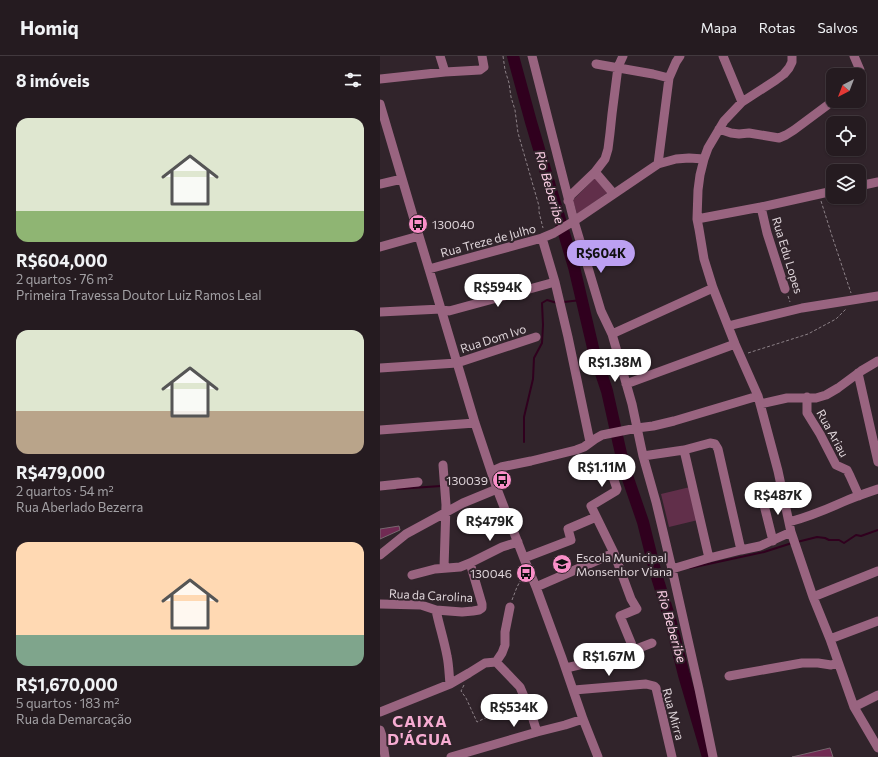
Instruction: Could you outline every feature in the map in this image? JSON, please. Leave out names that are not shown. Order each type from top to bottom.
[{"type":"street","points":[[440,56],[445,72]]},
{"type":"street","points":[[380,79],[480,70],[484,67],[482,56]]},
{"type":"street","points":[[532,56],[568,201],[599,304],[612,334],[632,404],[643,456],[672,569],[713,757]]},
{"type":"street","points":[[568,201],[571,195],[595,172],[605,159],[608,149],[618,67],[623,56]]},
{"type":"street","points":[[658,164],[669,78],[680,56]]},
{"type":"street","points":[[723,56],[742,102]]},
{"type":"street","points":[[792,56],[792,62],[784,74],[742,102],[724,121],[719,129],[708,148],[700,175],[697,219],[704,259],[713,288],[759,400],[778,470],[789,522],[813,597],[830,639],[854,707],[878,748]]},
{"type":"street","points":[[854,56],[859,68]]},
{"type":"street","points":[[596,64],[669,78]]},
{"type":"street","points":[[380,104],[383,128],[402,179],[475,423],[498,489],[536,587],[598,757]]},
{"type":"street","points":[[719,129],[731,133],[749,133],[779,138],[794,130],[826,106]]},
{"type":"street","name":"Rua Treze de Julho","points":[[429,269],[547,236],[574,221],[613,193],[658,164],[676,159],[704,159]]},
{"type":"street","points":[[595,172],[613,193]]},
{"type":"street","points":[[380,184],[402,179]]},
{"type":"street","points":[[866,185],[878,182]]},
{"type":"street","points":[[697,219],[826,192]]},
{"type":"street","name":"Rua Edu Lopes","points":[[761,207],[767,233],[786,288]]},
{"type":"street","points":[[380,247],[419,236]]},
{"type":"street","points":[[547,236],[555,282],[590,442]]},
{"type":"street","points":[[380,312],[441,309],[449,311],[555,282]]},
{"type":"street","points":[[612,334],[713,288]]},
{"type":"street","points":[[728,326],[802,308],[878,296]]},
{"type":"street","name":"Rua Dom Ivo","points":[[380,368],[458,362],[536,337]]},
{"type":"street","points":[[626,384],[735,344]]},
{"type":"street","points":[[492,470],[572,452],[580,449],[602,435],[648,427],[759,400],[816,398],[826,395],[838,388],[858,373],[878,361]]},
{"type":"street","points":[[858,373],[878,462]]},
{"type":"street","name":"Rua Ariau","points":[[807,398],[807,414],[820,434],[836,465],[847,470],[859,496]]},
{"type":"street","points":[[380,430],[475,423]]},
{"type":"street","points":[[643,456],[684,450],[710,443],[715,444],[717,446],[741,550]]},
{"type":"street","points":[[684,450],[709,558]]},
{"type":"street","points":[[443,466],[446,500],[444,568]]},
{"type":"street","points":[[610,468],[616,491],[591,506],[614,553],[631,599],[637,609],[620,616],[634,650]]},
{"type":"street","points":[[380,486],[418,482]]},
{"type":"street","points":[[380,555],[406,534],[472,499],[498,489]]},
{"type":"street","points":[[789,522],[822,512],[878,489]]},
{"type":"street","points":[[762,497],[773,541]]},
{"type":"street","points":[[524,558],[571,540],[568,529],[596,517]]},
{"type":"street","points":[[672,569],[709,558],[760,546],[773,541],[794,539]]},
{"type":"street","points":[[412,575],[444,568],[460,567],[502,547],[518,542]]},
{"type":"street","points":[[536,587],[614,553]]},
{"type":"street","name":"Rua da Carolina","points":[[380,604],[421,605],[436,610],[462,612],[479,610],[482,608],[482,604],[470,563]]},
{"type":"street","points":[[813,597],[878,572]]},
{"type":"street","points":[[496,662],[505,645],[505,632],[510,607]]},
{"type":"street","points":[[436,610],[439,627],[448,658],[450,684]]},
{"type":"street","points":[[830,639],[878,621]]},
{"type":"street","points":[[566,668],[618,656],[652,643]]},
{"type":"street","points":[[380,712],[450,684],[485,663],[496,662]]},
{"type":"street","points":[[496,662],[520,688],[524,695],[537,732]]},
{"type":"street","points":[[729,676],[802,663],[818,663],[831,666],[838,663]]},
{"type":"street","name":"Rua Mirra","points":[[574,690],[646,684],[652,685],[656,688],[672,757]]},
{"type":"street","points":[[854,707],[878,695]]},
{"type":"street","points":[[451,757],[583,719]]},
{"type":"street","points":[[380,730],[385,757]]},
{"type":"path","points":[[503,56],[518,133],[547,236]]},
{"type":"path","points":[[740,355],[808,334],[836,319],[854,300],[819,194]]},
{"type":"path","name":"Rua Edu Lopes","points":[[786,288],[792,310]]},
{"type":"path","points":[[510,607],[513,596],[523,574]]},
{"type":"path","points":[[468,674],[461,691],[466,698],[477,722],[502,710],[524,695]]},
{"type":"shaded area","points":[[595,178],[607,193],[577,214],[573,200]]},
{"type":"shaded area","points":[[690,487],[698,520],[669,527],[661,494]]},
{"type":"building","points":[[399,526],[400,530],[380,539],[380,529]]},
{"type":"building","points":[[830,748],[833,757],[792,757]]},
{"type":"waterway","name":"Rio Beberibe","points":[[513,56],[574,267],[594,352],[607,391],[624,467],[643,522],[656,574],[708,757]]},
{"type":"waterway","points":[[524,442],[524,417],[533,379],[534,358],[542,343],[542,303],[547,300],[557,303]]},
{"type":"waterway","points":[[564,302],[581,300]]},
{"type":"waterway","points":[[397,489],[441,486]]},
{"type":"waterway","points":[[797,542],[817,537],[829,540],[839,540],[844,543],[856,535],[861,536],[878,530]]},
{"type":"waterway","points":[[690,568],[764,552],[792,543]]},
{"type":"waterway","points":[[657,576],[664,573]]},
{"type":"place","name":"130040","points":[[418,224]]},
{"type":"place","name":"130039","points":[[502,480]]},
{"type":"place","name":"Escola Municipal Monsenhor Viana","points":[[562,564]]},
{"type":"place","name":"130046","points":[[526,573]]},
{"type":"district","name":"CAIXA D'ÁGUA","points":[[420,729]]}]
